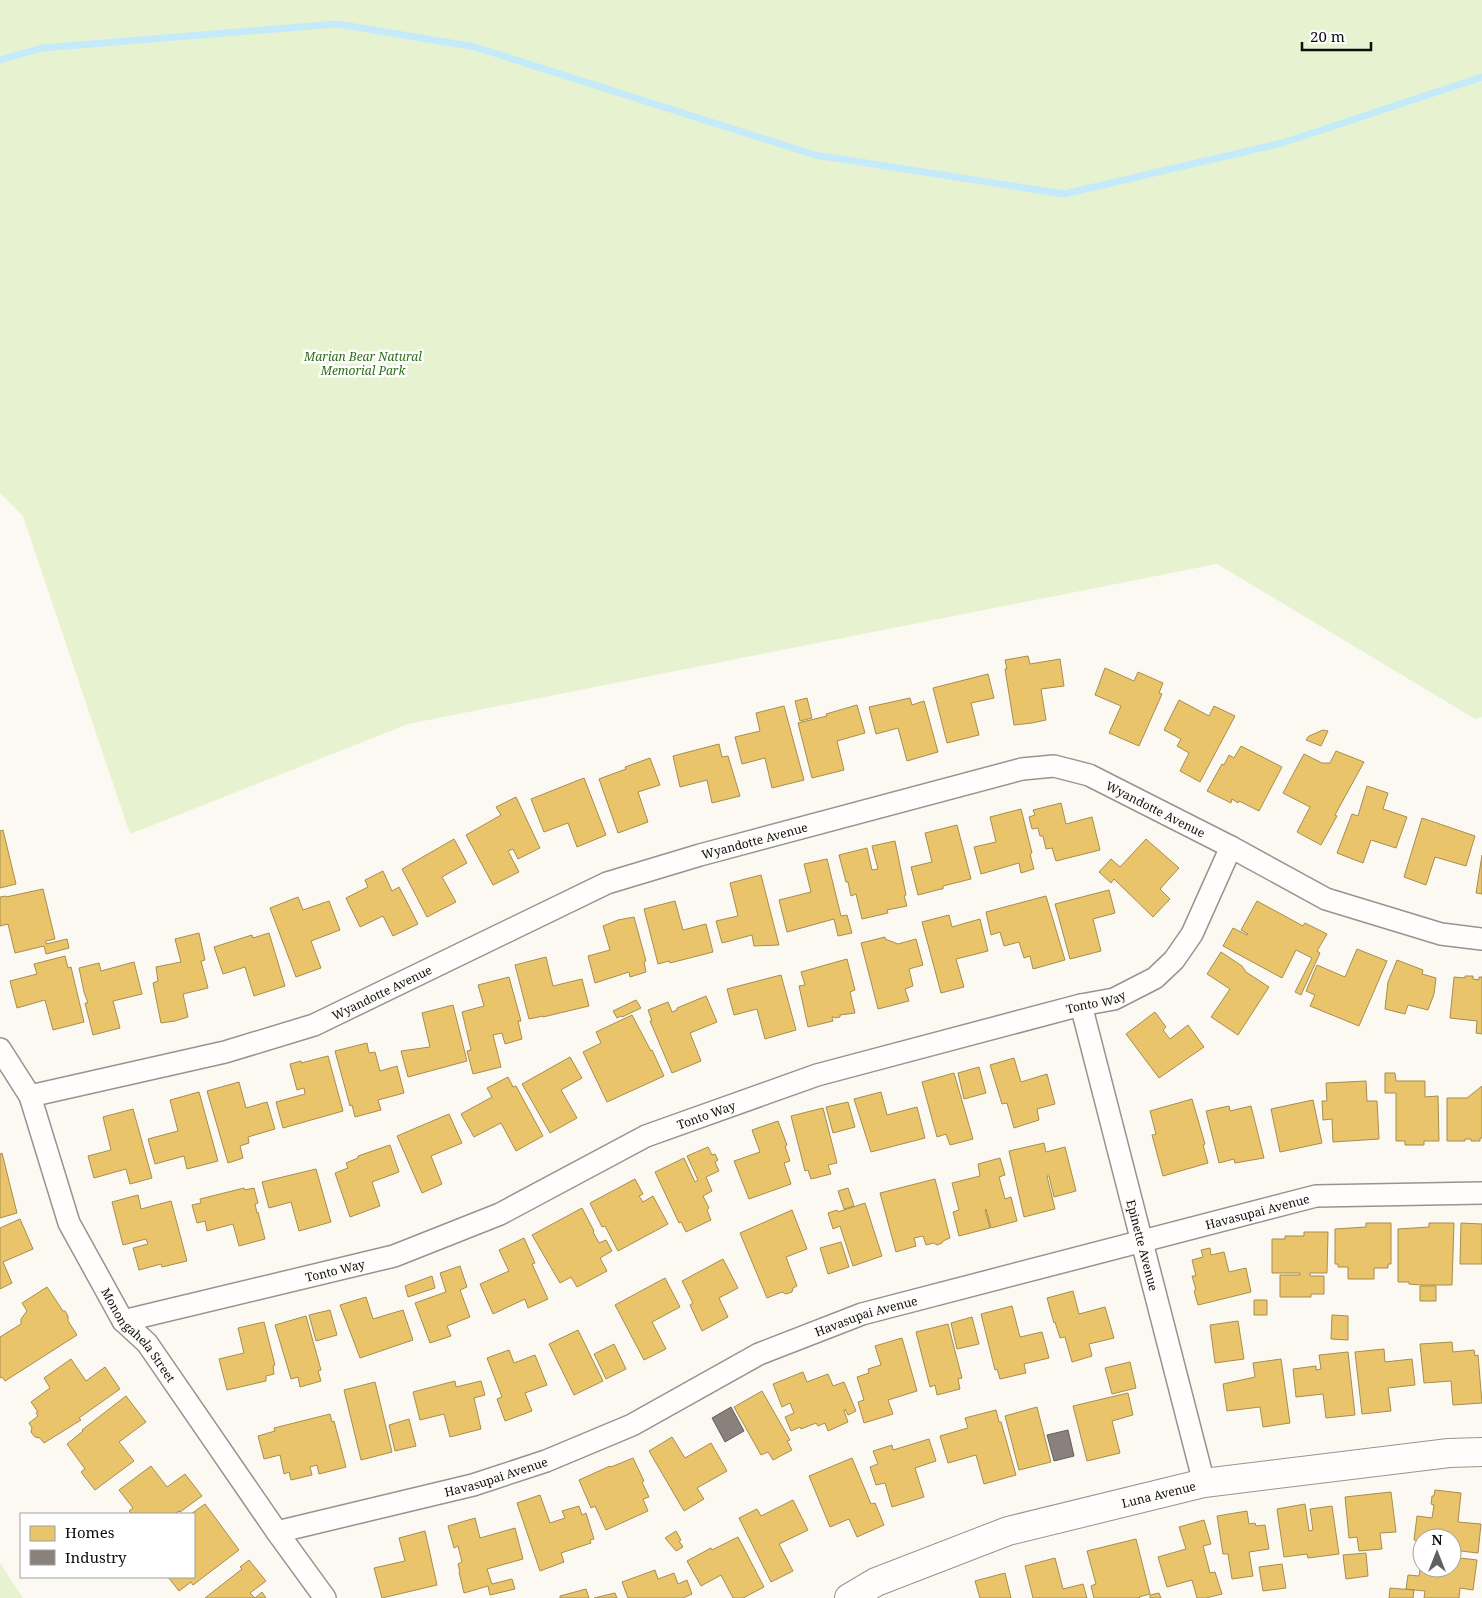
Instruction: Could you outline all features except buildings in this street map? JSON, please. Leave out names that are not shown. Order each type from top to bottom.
[{"type":"street","name":"Wyandotte Avenue","points":[[30,1096],[225,1052],[314,1025],[607,883],[700,854],[1022,769],[1054,766],[1088,775],[1231,847],[1326,899],[1441,934],[1482,940]]},
{"type":"street","name":"Tonto Way","points":[[123,1321],[394,1256],[500,1214],[646,1136],[817,1075],[1082,1005],[1114,999],[1155,978],[1174,960],[1192,934],[1231,847]]},
{"type":"street","name":"Epinette Avenue","points":[[1082,1005],[1204,1483]]},
{"type":"street","name":"Monongahela Street","points":[[0,1048],[30,1096],[69,1222],[123,1321],[147,1342],[277,1532],[325,1598]]},
{"type":"street","name":"Havasupai Avenue","points":[[277,1532],[473,1485],[546,1461],[632,1425],[759,1354],[862,1314],[1316,1196],[1482,1194]]},
{"type":"street","name":"Luna Avenue","points":[[849,1598],[876,1582],[1008,1531],[1204,1483],[1448,1453],[1482,1452]]},
{"type":"green space","name":"Marian Bear Natural Memorial Park","points":[[0,0],[1482,0],[1482,717],[1475,719],[1217,564],[408,724],[130,834],[23,516],[0,493]]},
{"type":"green space","points":[[0,1563],[23,1598],[0,1598]]},
{"type":"waterway","points":[[0,60],[42,48],[337,24],[475,47],[815,155],[1064,194],[1282,143],[1482,77]]}]
